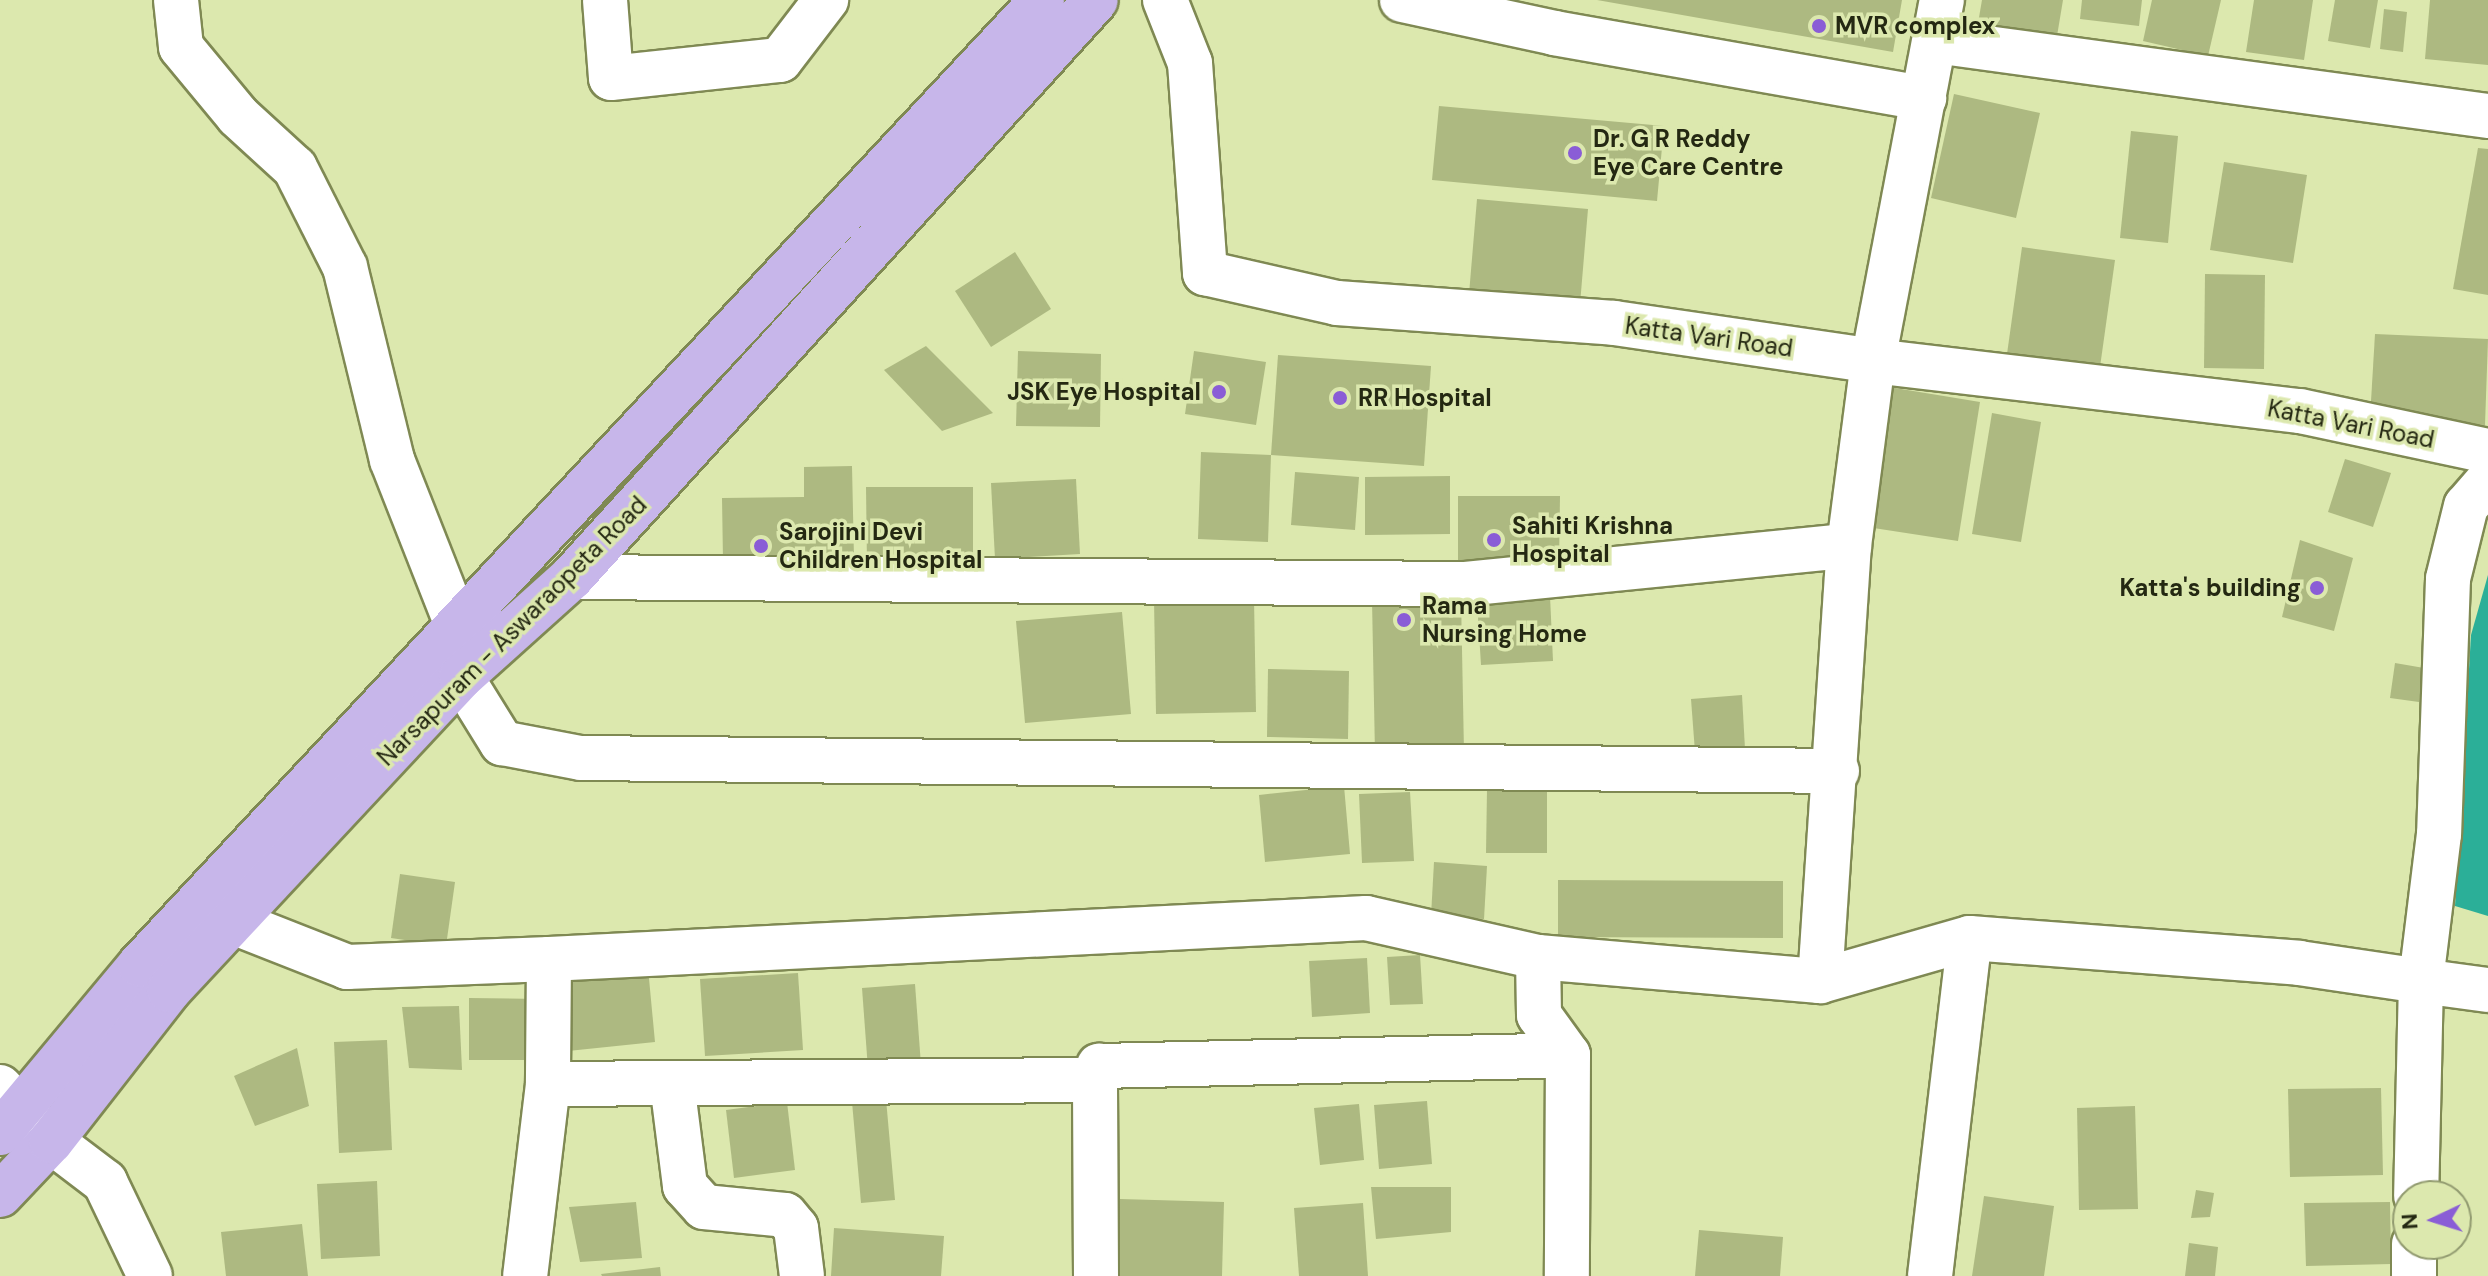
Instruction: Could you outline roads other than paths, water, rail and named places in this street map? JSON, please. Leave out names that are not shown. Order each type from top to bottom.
[{"type":"main road","name":"Narsapuram - Aswaraopeta Road","points":[[7,1110],[1042,0]]},
{"type":"main road","name":"Narsapuram - Aswaraopeta Road","points":[[0,1195],[51,1141],[169,990],[461,677],[572,577],[1096,0]]},
{"type":"street","points":[[176,0],[181,47],[238,116],[295,168],[345,267],[392,460],[457,625]]},
{"type":"street","points":[[605,0],[611,78],[780,60],[826,0]]},
{"type":"street","name":"Katta Vari Road","points":[[1165,0],[1190,63],[1205,273],[1337,303],[1614,323],[1873,361],[2300,411],[2488,451]]},
{"type":"street","points":[[1402,0],[1554,33],[1924,98]]},
{"type":"street","points":[[1820,981],[1837,771],[1849,546],[1873,361],[1938,20],[2488,116]]},
{"type":"street","points":[[2416,1180],[2421,981],[2439,834],[2448,579],[2466,506],[2488,481]]},
{"type":"street","points":[[572,577],[1465,584],[1849,546]]},
{"type":"street","points":[[461,677],[502,743],[581,758],[1837,771]]},
{"type":"street","points":[[233,922],[347,967],[1366,918],[1538,957],[1820,981],[1970,938],[2299,963],[2488,990]]},
{"type":"street","points":[[1930,1276],[1970,938]]},
{"type":"street","points":[[1538,957],[1539,1015],[1568,1055],[1567,1276]]},
{"type":"street","points":[[525,1276],[548,1084],[549,959]]},
{"type":"street","points":[[1096,1276],[1095,1080],[1099,1066],[1568,1055]]},
{"type":"street","points":[[548,1084],[1095,1080]]},
{"type":"street","points":[[672,1083],[685,1186],[704,1207],[785,1215],[796,1228],[802,1276]]},
{"type":"street","points":[[7,1110],[105,1182],[150,1276]]},
{"type":"water","points":[[2488,575],[2488,916],[2455,906],[2471,635]]},
{"type":"place","name":"MVR complex","points":[[1819,26]]},
{"type":"place","name":"Dr. G R Reddy Eye Care Centre","points":[[1575,153]]},
{"type":"place","name":"JSK Eye Hospital","points":[[1219,392]]},
{"type":"place","name":"RR Hospital","points":[[1340,398]]},
{"type":"place","name":"Sahiti Krishna Hospital","points":[[1494,540]]},
{"type":"place","name":"Sarojini Devi Children Hospital","points":[[761,546]]},
{"type":"place","name":"Katta's building","points":[[2317,588]]},
{"type":"place","name":"Rama Nursing Home","points":[[1404,620]]}]
